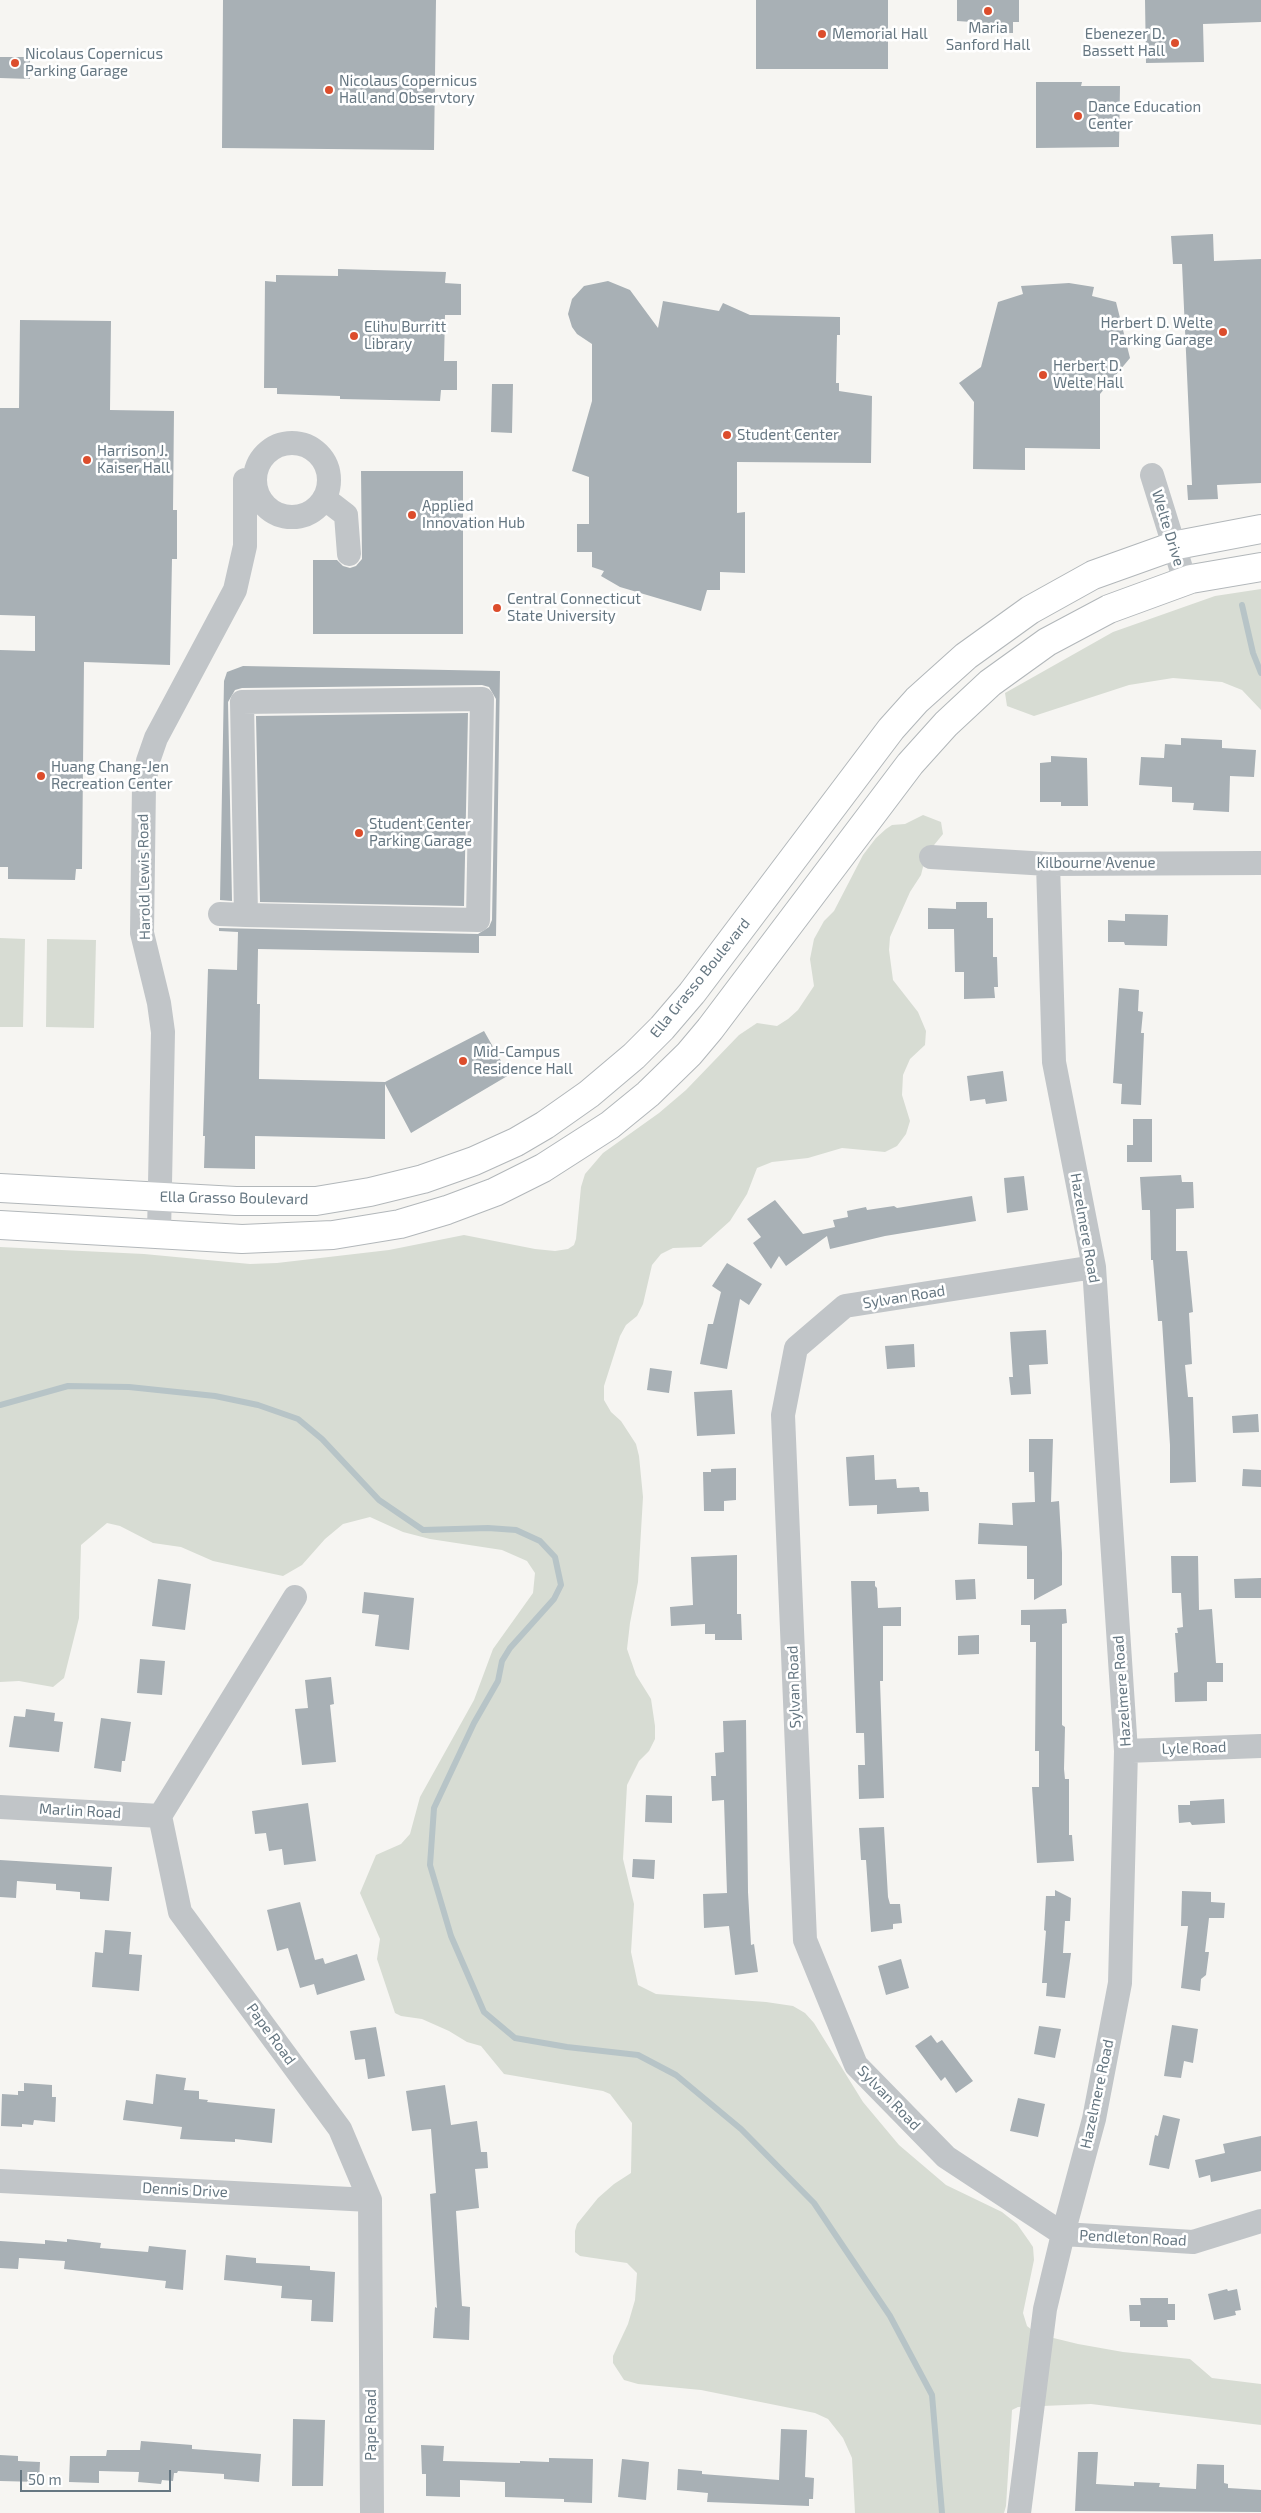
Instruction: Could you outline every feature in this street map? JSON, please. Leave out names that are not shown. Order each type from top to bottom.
[{"type":"main road","name":"Ella Grasso Boulevard","points":[[0,1188],[281,1202],[340,1198],[440,1174],[516,1142],[581,1100],[652,1038],[692,993],[828,812],[904,715],[941,677],[981,644],[1030,610],[1076,583],[1125,562],[1174,546],[1261,529]]},
{"type":"main road","points":[[0,1225],[275,1239],[326,1236],[410,1221],[458,1206],[500,1189],[548,1166],[587,1142],[626,1113],[689,1054],[929,743],[963,707],[1004,672],[1047,642],[1090,618],[1127,601],[1185,581],[1261,567]]},
{"type":"main road","points":[[828,812],[857,834]]},
{"type":"main road","points":[[810,836],[839,858]]},
{"type":"street","points":[[286,444],[299,444],[319,455],[329,476],[324,498],[308,514],[297,517],[273,512],[264,504],[250,480],[264,456],[274,448],[286,444]]},
{"type":"street","name":"Welte Drive","points":[[1152,475],[1185,581]]},
{"type":"street","name":"Harold Lewis Road","points":[[159,1234],[163,1032],[159,1003],[142,934],[144,785],[148,761],[156,738],[235,590],[245,546],[250,480]]},
{"type":"street","points":[[324,498],[346,515],[349,554]]},
{"type":"street","points":[[220,914],[246,915],[478,920],[482,699],[242,702],[246,915]]},
{"type":"street","name":"Kilbourne Avenue","points":[[931,857],[1048,864],[1261,863]]},
{"type":"street","name":"Hazelmere Road","points":[[1019,2513],[1045,2309],[1062,2234],[1094,2119],[1120,1982],[1126,1751],[1094,1267],[1054,1062],[1048,864]]},
{"type":"street","name":"Sylvan Road","points":[[1062,2234],[946,2157],[856,2065],[805,1940],[783,1414],[796,1348],[844,1306],[1094,1267]]},
{"type":"street","points":[[160,1816],[295,1597]]},
{"type":"street","name":"Lyle Road","points":[[1126,1751],[1261,1746]]},
{"type":"street","name":"Marlin Road","points":[[0,1807],[160,1816]]},
{"type":"street","name":"Pape Road","points":[[160,1816],[180,1912],[340,2129],[370,2200],[372,2513]]},
{"type":"street","name":"Dennis Drive","points":[[0,2181],[370,2200]]},
{"type":"street","name":"Pendleton Road","points":[[1062,2234],[1193,2242],[1261,2221]]},
{"type":"shaded area","points":[[1261,589],[1261,710],[1242,690],[1222,682],[1173,678],[1129,685],[1034,716],[1007,706],[1005,693],[1113,632],[1215,596]]},
{"type":"shaded area","points":[[923,815],[941,822],[943,834],[926,855],[921,875],[910,892],[890,937],[889,950],[893,980],[918,1012],[926,1031],[925,1045],[910,1059],[903,1075],[902,1095],[910,1121],[906,1134],[897,1146],[885,1152],[842,1148],[808,1158],[772,1162],[757,1168],[747,1194],[730,1221],[701,1247],[673,1248],[661,1254],[652,1265],[643,1304],[637,1316],[626,1325],[620,1336],[604,1386],[604,1400],[636,1444],[639,1456],[643,1497],[638,1582],[627,1649],[636,1675],[651,1699],[655,1726],[655,1739],[649,1751],[639,1761],[627,1785],[623,1859],[634,1904],[631,1952],[638,1985],[656,1994],[766,2002],[793,2006],[805,2013],[814,2023],[863,2102],[899,2145],[946,2185],[1002,2212],[1017,2224],[1033,2247],[1034,2260],[1023,2313],[1027,2326],[1037,2334],[1078,2344],[1123,2352],[1190,2359],[1212,2378],[1261,2384],[1261,2425],[1091,2404],[1018,2407],[1012,2410],[1004,2513],[855,2513],[852,2458],[843,2438],[828,2419],[815,2413],[701,2390],[638,2384],[624,2380],[613,2363],[613,2356],[628,2324],[635,2300],[637,2273],[627,2263],[580,2256],[575,2252],[575,2231],[577,2224],[598,2198],[631,2173],[632,2123],[610,2094],[603,2091],[504,2074],[481,2046],[467,2042],[449,2031],[422,2019],[401,2016],[395,2013],[377,1959],[380,1939],[360,1893],[376,1855],[401,1844],[410,1834],[420,1797],[474,1700],[493,1649],[533,1593],[535,1573],[527,1561],[502,1550],[430,1539],[403,1532],[370,1517],[343,1524],[325,1539],[302,1565],[283,1576],[213,1561],[181,1547],[153,1543],[120,1526],[107,1523],[81,1545],[79,1618],[64,1678],[53,1687],[19,1681],[0,1682],[0,1247],[144,1254],[250,1264],[277,1263],[389,1250],[464,1235],[535,1249],[555,1251],[568,1249],[574,1245],[576,1239],[581,1187],[585,1174],[603,1153],[659,1113],[686,1090],[739,1035],[757,1023],[777,1026],[798,1010],[814,986],[810,959],[814,939],[824,921],[834,911],[863,855],[876,838],[892,825],[905,824]]},
{"type":"shaded area","points":[[0,938],[25,939],[23,1027],[0,1027]]},
{"type":"shaded area","points":[[47,939],[96,940],[94,1028],[46,1027]]},
{"type":"building","name":"Nicolaus Copernicus Hall and Observtory","points":[[223,0],[436,0],[434,150],[222,148]]},
{"type":"building","name":"Memorial Hall","points":[[756,0],[888,0],[888,69],[756,69]]},
{"type":"building","name":"Maria Sanford Hall","points":[[957,0],[1019,0],[1019,22],[1013,22],[1013,33],[972,33],[972,22],[957,21]]},
{"type":"building","name":"Ebenezer D. Bassett Hall","points":[[1145,0],[1261,0],[1261,22],[1203,24],[1204,62],[1146,63]]},
{"type":"building","points":[[0,57],[30,57],[30,79],[0,78]]},
{"type":"building","name":"Dance Education Center","points":[[1036,82],[1082,82],[1081,86],[1120,86],[1119,147],[1036,148]]},
{"type":"building","name":"Herbert D. Welte Parking Garage","points":[[1213,234],[1214,261],[1261,259],[1261,483],[1217,485],[1218,499],[1188,500],[1187,485],[1192,485],[1182,264],[1173,264],[1171,236]]},
{"type":"building","name":"Elihu Burritt Library","points":[[338,269],[446,272],[445,283],[461,284],[461,315],[445,315],[444,361],[457,361],[457,390],[441,390],[440,401],[340,399],[340,396],[277,394],[277,388],[264,388],[265,281],[276,282],[276,275],[338,276]]},
{"type":"building","name":"Student Center","points":[[608,281],[630,290],[658,328],[663,301],[719,311],[723,303],[750,315],[840,317],[840,335],[837,335],[836,383],[839,383],[839,391],[872,396],[871,463],[737,462],[737,513],[745,512],[745,573],[720,572],[720,590],[707,590],[701,611],[620,587],[601,576],[604,571],[592,567],[592,552],[577,552],[577,524],[589,524],[589,477],[572,471],[592,401],[592,344],[577,334],[572,327],[568,314],[572,299],[584,286]]},
{"type":"building","name":"Herbert D. Welte Hall","points":[[1069,283],[1094,287],[1092,296],[1116,302],[1130,358],[1100,394],[1100,449],[1025,448],[1025,470],[973,469],[974,402],[959,383],[981,367],[998,302],[1023,294],[1021,286]]},
{"type":"building","name":"Harrison J. Kaiser Hall","points":[[20,320],[111,321],[110,410],[174,411],[173,510],[177,510],[177,559],[172,559],[170,665],[84,662],[82,869],[76,869],[75,880],[8,879],[8,867],[0,867],[0,650],[35,651],[35,616],[0,615],[0,408],[19,408]]},
{"type":"building","points":[[492,384],[513,384],[512,433],[491,432]]},
{"type":"building","name":"Applied Innovation Hub","points":[[361,471],[463,471],[463,634],[313,634],[313,560],[337,560],[343,566],[350,568],[356,566],[362,559]]},
{"type":"building","name":"Mid-Campus Residence Hall","points":[[243,666],[500,671],[496,936],[479,936],[479,953],[258,949],[257,1004],[260,1004],[259,1079],[385,1082],[484,1031],[509,1075],[411,1133],[385,1084],[385,1139],[255,1136],[255,1169],[204,1168],[205,1136],[203,1136],[208,969],[237,970],[238,932],[219,931],[219,928],[478,934],[489,927],[492,920],[496,699],[489,687],[482,685],[242,688],[235,690],[228,702],[232,901],[220,900],[224,681],[227,672]]},
{"type":"building","points":[[468,713],[464,906],[260,902],[256,716]]},
{"type":"building","points":[[1181,738],[1222,740],[1222,748],[1256,750],[1254,777],[1230,776],[1229,812],[1193,810],[1194,803],[1172,802],[1172,787],[1139,785],[1141,757],[1164,758],[1165,744],[1181,745]]},
{"type":"building","points":[[1051,756],[1087,758],[1088,806],[1061,806],[1061,802],[1040,802],[1040,763],[1051,762]]},
{"type":"building","points":[[956,902],[987,902],[987,918],[993,918],[993,957],[997,957],[998,987],[994,987],[995,998],[964,999],[964,972],[955,972],[954,929],[928,929],[928,908],[956,909]]},
{"type":"building","points":[[1125,914],[1168,915],[1167,946],[1125,945],[1124,942],[1108,942],[1108,920],[1125,921]]},
{"type":"building","points":[[1119,988],[1139,990],[1138,1011],[1143,1012],[1141,1033],[1144,1033],[1141,1105],[1121,1104],[1122,1084],[1113,1083]]},
{"type":"building","points":[[1003,1071],[1007,1101],[986,1104],[985,1099],[970,1101],[967,1076]]},
{"type":"building","points":[[1133,1119],[1152,1119],[1152,1162],[1127,1162],[1127,1145],[1133,1145]]},
{"type":"building","points":[[1181,1175],[1182,1182],[1193,1182],[1194,1208],[1176,1209],[1176,1251],[1187,1251],[1193,1312],[1189,1313],[1192,1364],[1185,1365],[1188,1397],[1193,1397],[1196,1482],[1170,1483],[1170,1445],[1162,1321],[1158,1321],[1153,1260],[1151,1260],[1150,1210],[1142,1210],[1140,1177]]},
{"type":"building","points":[[1024,1176],[1028,1210],[1007,1213],[1004,1178]]},
{"type":"building","points":[[972,1196],[976,1221],[885,1236],[830,1249],[827,1236],[786,1266],[779,1256],[771,1269],[753,1243],[761,1237],[747,1219],[775,1200],[803,1234],[835,1227],[833,1220],[848,1217],[847,1211],[866,1207],[867,1210],[894,1206],[897,1208]]},
{"type":"building","points":[[727,1263],[762,1284],[749,1305],[740,1299],[727,1369],[700,1364],[708,1324],[713,1324],[721,1292],[712,1286]]},
{"type":"building","points":[[1046,1330],[1048,1364],[1029,1365],[1031,1394],[1011,1395],[1009,1377],[1013,1377],[1010,1332]]},
{"type":"building","points":[[914,1344],[915,1367],[887,1369],[885,1346]]},
{"type":"building","points":[[650,1368],[672,1371],[669,1393],[647,1390]]},
{"type":"building","points":[[732,1390],[735,1434],[697,1436],[694,1392]]},
{"type":"building","points":[[1258,1414],[1259,1432],[1233,1433],[1232,1416]]},
{"type":"building","points":[[1029,1439],[1053,1439],[1051,1502],[1059,1501],[1062,1553],[1062,1585],[1034,1600],[1034,1579],[1027,1579],[1027,1546],[978,1544],[979,1523],[1013,1525],[1012,1503],[1035,1502],[1034,1472],[1029,1472]]},
{"type":"building","points":[[874,1455],[875,1480],[896,1479],[897,1488],[919,1487],[920,1492],[928,1492],[929,1511],[877,1514],[877,1505],[849,1506],[846,1457]]},
{"type":"building","points":[[736,1468],[736,1500],[724,1501],[724,1511],[704,1511],[703,1472],[711,1472],[711,1469]]},
{"type":"building","points":[[1243,1469],[1261,1470],[1261,1487],[1242,1486]]},
{"type":"building","points":[[737,1555],[737,1614],[741,1614],[742,1640],[715,1640],[715,1634],[705,1634],[705,1624],[671,1626],[670,1607],[693,1605],[691,1557]]},
{"type":"building","points":[[1171,1556],[1198,1556],[1199,1610],[1212,1609],[1216,1663],[1223,1663],[1223,1682],[1207,1682],[1207,1701],[1175,1702],[1174,1673],[1178,1672],[1175,1633],[1178,1633],[1177,1628],[1183,1627],[1181,1593],[1172,1593]]},
{"type":"building","points":[[1261,1578],[1261,1598],[1235,1598],[1234,1579]]},
{"type":"building","points":[[158,1579],[191,1584],[185,1630],[152,1626]]},
{"type":"building","points":[[975,1579],[976,1599],[956,1600],[955,1580]]},
{"type":"building","points":[[851,1581],[875,1581],[878,1608],[901,1607],[901,1626],[883,1626],[883,1681],[880,1681],[884,1798],[859,1799],[858,1765],[865,1765],[864,1733],[856,1733]]},
{"type":"building","points":[[364,1592],[414,1598],[409,1650],[375,1646],[379,1615],[362,1613]]},
{"type":"building","points":[[1066,1609],[1067,1623],[1062,1624],[1062,1725],[1065,1727],[1064,1769],[1065,1779],[1069,1779],[1069,1835],[1072,1835],[1074,1861],[1037,1863],[1032,1787],[1039,1787],[1039,1751],[1035,1751],[1036,1642],[1030,1642],[1030,1625],[1021,1625],[1021,1610]]},
{"type":"building","points":[[979,1635],[979,1654],[958,1655],[958,1636]]},
{"type":"building","points":[[140,1659],[165,1661],[162,1695],[137,1693]]},
{"type":"building","points":[[331,1677],[334,1704],[330,1705],[336,1762],[302,1765],[295,1709],[308,1708],[305,1680]]},
{"type":"building","points":[[26,1709],[55,1713],[54,1721],[63,1722],[59,1752],[9,1747],[14,1716],[25,1717]]},
{"type":"building","points":[[101,1718],[131,1722],[125,1761],[122,1761],[121,1772],[94,1768]]},
{"type":"building","points":[[746,1720],[748,1892],[751,1945],[754,1944],[758,1972],[735,1975],[729,1926],[704,1928],[703,1894],[727,1893],[724,1800],[712,1801],[711,1776],[716,1776],[715,1753],[724,1752],[723,1721]]},
{"type":"building","points":[[646,1795],[672,1796],[672,1823],[645,1822]]},
{"type":"building","points":[[1224,1799],[1225,1823],[1192,1825],[1190,1822],[1179,1823],[1178,1805],[1190,1805],[1190,1801]]},
{"type":"building","points":[[308,1803],[316,1861],[284,1865],[282,1849],[269,1851],[266,1833],[255,1834],[252,1811]]},
{"type":"building","points":[[884,1827],[888,1897],[890,1904],[900,1904],[902,1923],[893,1924],[893,1929],[871,1932],[866,1860],[861,1860],[859,1828]]},
{"type":"building","points":[[633,1859],[655,1860],[654,1879],[632,1877]]},
{"type":"building","points":[[0,1860],[112,1867],[109,1901],[80,1899],[80,1892],[56,1890],[56,1884],[17,1881],[16,1898],[0,1897]]},
{"type":"building","points":[[1055,1890],[1071,1898],[1070,1921],[1065,1921],[1063,1953],[1071,1953],[1065,1998],[1046,1996],[1047,1983],[1042,1983],[1046,1931],[1044,1930],[1046,1896],[1055,1896]]},
{"type":"building","points":[[1182,1891],[1211,1892],[1211,1902],[1225,1903],[1224,1918],[1209,1918],[1205,1952],[1209,1952],[1206,1975],[1201,1979],[1200,1991],[1181,1988],[1188,1926],[1181,1926]]},
{"type":"building","points":[[300,1902],[315,1960],[323,1958],[325,1964],[357,1954],[365,1980],[317,1995],[314,1984],[300,1988],[288,1948],[277,1951],[267,1910]]},
{"type":"building","points":[[105,1930],[131,1932],[129,1954],[142,1955],[139,1991],[92,1987],[95,1952],[103,1953]]},
{"type":"building","points":[[901,1959],[909,1988],[886,1995],[878,1966]]},
{"type":"building","points":[[1172,2025],[1198,2029],[1193,2063],[1184,2061],[1181,2078],[1164,2076]]},
{"type":"building","points":[[1039,2026],[1061,2029],[1055,2058],[1034,2054]]},
{"type":"building","points":[[376,2027],[385,2076],[368,2079],[365,2059],[355,2060],[350,2031]]},
{"type":"building","points":[[931,2035],[937,2043],[942,2040],[973,2081],[956,2093],[945,2077],[941,2081],[915,2046]]},
{"type":"building","points":[[156,2074],[186,2078],[184,2090],[199,2091],[199,2099],[208,2100],[207,2102],[275,2109],[272,2143],[235,2139],[235,2142],[180,2139],[182,2127],[123,2120],[126,2100],[153,2104]]},
{"type":"building","points":[[24,2083],[52,2085],[52,2097],[56,2097],[55,2122],[34,2120],[33,2125],[22,2124],[22,2127],[1,2126],[2,2094],[18,2095],[18,2091],[24,2091]]},
{"type":"building","points":[[445,2085],[451,2125],[477,2121],[481,2152],[487,2152],[488,2168],[475,2169],[479,2208],[456,2211],[462,2306],[470,2307],[469,2340],[433,2338],[435,2307],[437,2308],[430,2194],[436,2193],[431,2129],[412,2131],[406,2091]]},
{"type":"building","points":[[1018,2098],[1045,2104],[1038,2137],[1010,2131]]},
{"type":"building","points":[[1163,2115],[1180,2119],[1169,2169],[1149,2165],[1155,2135],[1158,2136]]},
{"type":"building","points":[[1261,2136],[1261,2171],[1211,2182],[1210,2175],[1199,2178],[1195,2160],[1225,2153],[1223,2144]]},
{"type":"building","points":[[67,2239],[101,2243],[100,2248],[148,2252],[149,2246],[186,2250],[183,2290],[165,2288],[166,2281],[64,2269],[65,2261],[19,2258],[18,2269],[0,2268],[0,2241],[45,2244],[45,2240],[67,2242]]},
{"type":"building","points":[[226,2255],[256,2258],[256,2263],[310,2266],[310,2270],[335,2272],[333,2322],[311,2321],[312,2300],[281,2298],[282,2286],[224,2280]]},
{"type":"building","points":[[1227,2289],[1228,2291],[1237,2289],[1241,2310],[1235,2311],[1236,2315],[1214,2320],[1208,2294]]},
{"type":"building","points":[[1140,2298],[1168,2298],[1168,2304],[1175,2304],[1175,2320],[1167,2320],[1168,2327],[1140,2327],[1140,2321],[1130,2321],[1129,2305],[1141,2305]]},
{"type":"building","points":[[293,2419],[325,2420],[323,2486],[292,2486]]},
{"type":"building","points":[[781,2429],[807,2430],[805,2477],[814,2478],[813,2499],[809,2499],[809,2506],[707,2502],[708,2493],[677,2490],[678,2469],[702,2471],[702,2474],[779,2480]]},
{"type":"building","points":[[141,2441],[192,2445],[192,2449],[261,2454],[259,2482],[224,2479],[224,2474],[178,2471],[174,2473],[173,2481],[162,2480],[161,2484],[138,2482],[139,2472],[99,2471],[99,2483],[69,2482],[70,2456],[106,2456],[107,2450],[140,2450]]},
{"type":"building","points":[[421,2445],[444,2446],[443,2461],[520,2463],[520,2461],[549,2462],[549,2458],[593,2459],[592,2503],[564,2502],[564,2499],[505,2497],[505,2482],[460,2480],[460,2497],[426,2496],[426,2474],[422,2474]]},
{"type":"building","points":[[1078,2452],[1098,2452],[1096,2484],[1134,2486],[1134,2482],[1160,2483],[1159,2487],[1196,2489],[1197,2464],[1224,2465],[1224,2483],[1228,2484],[1228,2488],[1261,2490],[1261,2512],[1075,2511]]},
{"type":"building","points":[[0,2455],[18,2456],[18,2461],[40,2462],[39,2482],[0,2481]]},
{"type":"building","points":[[622,2459],[649,2462],[646,2500],[618,2497]]},
{"type":"waterway","points":[[1242,605],[1253,653],[1261,673]]},
{"type":"waterway","points":[[0,1405],[68,1386],[129,1387],[215,1396],[258,1405],[298,1419],[322,1439],[379,1500],[423,1530],[488,1528],[516,1530],[540,1541],[555,1557],[561,1585],[554,1599],[510,1648],[502,1661],[498,1681],[474,1723],[434,1808],[430,1865],[451,1936],[484,2012],[515,2038],[567,2047],[638,2055],[676,2075],[741,2129],[814,2203],[890,2316],[932,2395],[942,2513]]},
{"type":"place","name":"Maria Sanford Hall","points":[[988,11]]},
{"type":"place","name":"Memorial Hall","points":[[822,34]]},
{"type":"place","name":"Ebenezer D. Bassett Hall","points":[[1175,43]]},
{"type":"place","name":"Nicolaus Copernicus Parking Garage","points":[[15,63]]},
{"type":"place","name":"Nicolaus Copernicus Hall and Observtory","points":[[329,90]]},
{"type":"place","name":"Dance Education Center","points":[[1078,116]]},
{"type":"place","name":"Herbert D. Welte Parking Garage","points":[[1223,332]]},
{"type":"place","name":"Elihu Burritt Library","points":[[354,336]]},
{"type":"place","name":"Herbert D. Welte Hall","points":[[1043,375]]},
{"type":"place","name":"Student Center","points":[[727,435]]},
{"type":"place","name":"Harrison J. Kaiser Hall","points":[[87,460]]},
{"type":"place","name":"Applied Innovation Hub","points":[[412,515]]},
{"type":"place","name":"Central Connecticut State University","points":[[497,608]]},
{"type":"place","name":"Huang Chang-Jen Recreation Center","points":[[41,776]]},
{"type":"place","name":"Student Center Parking Garage","points":[[359,833]]},
{"type":"place","name":"Mid-Campus Residence Hall","points":[[463,1061]]}]
